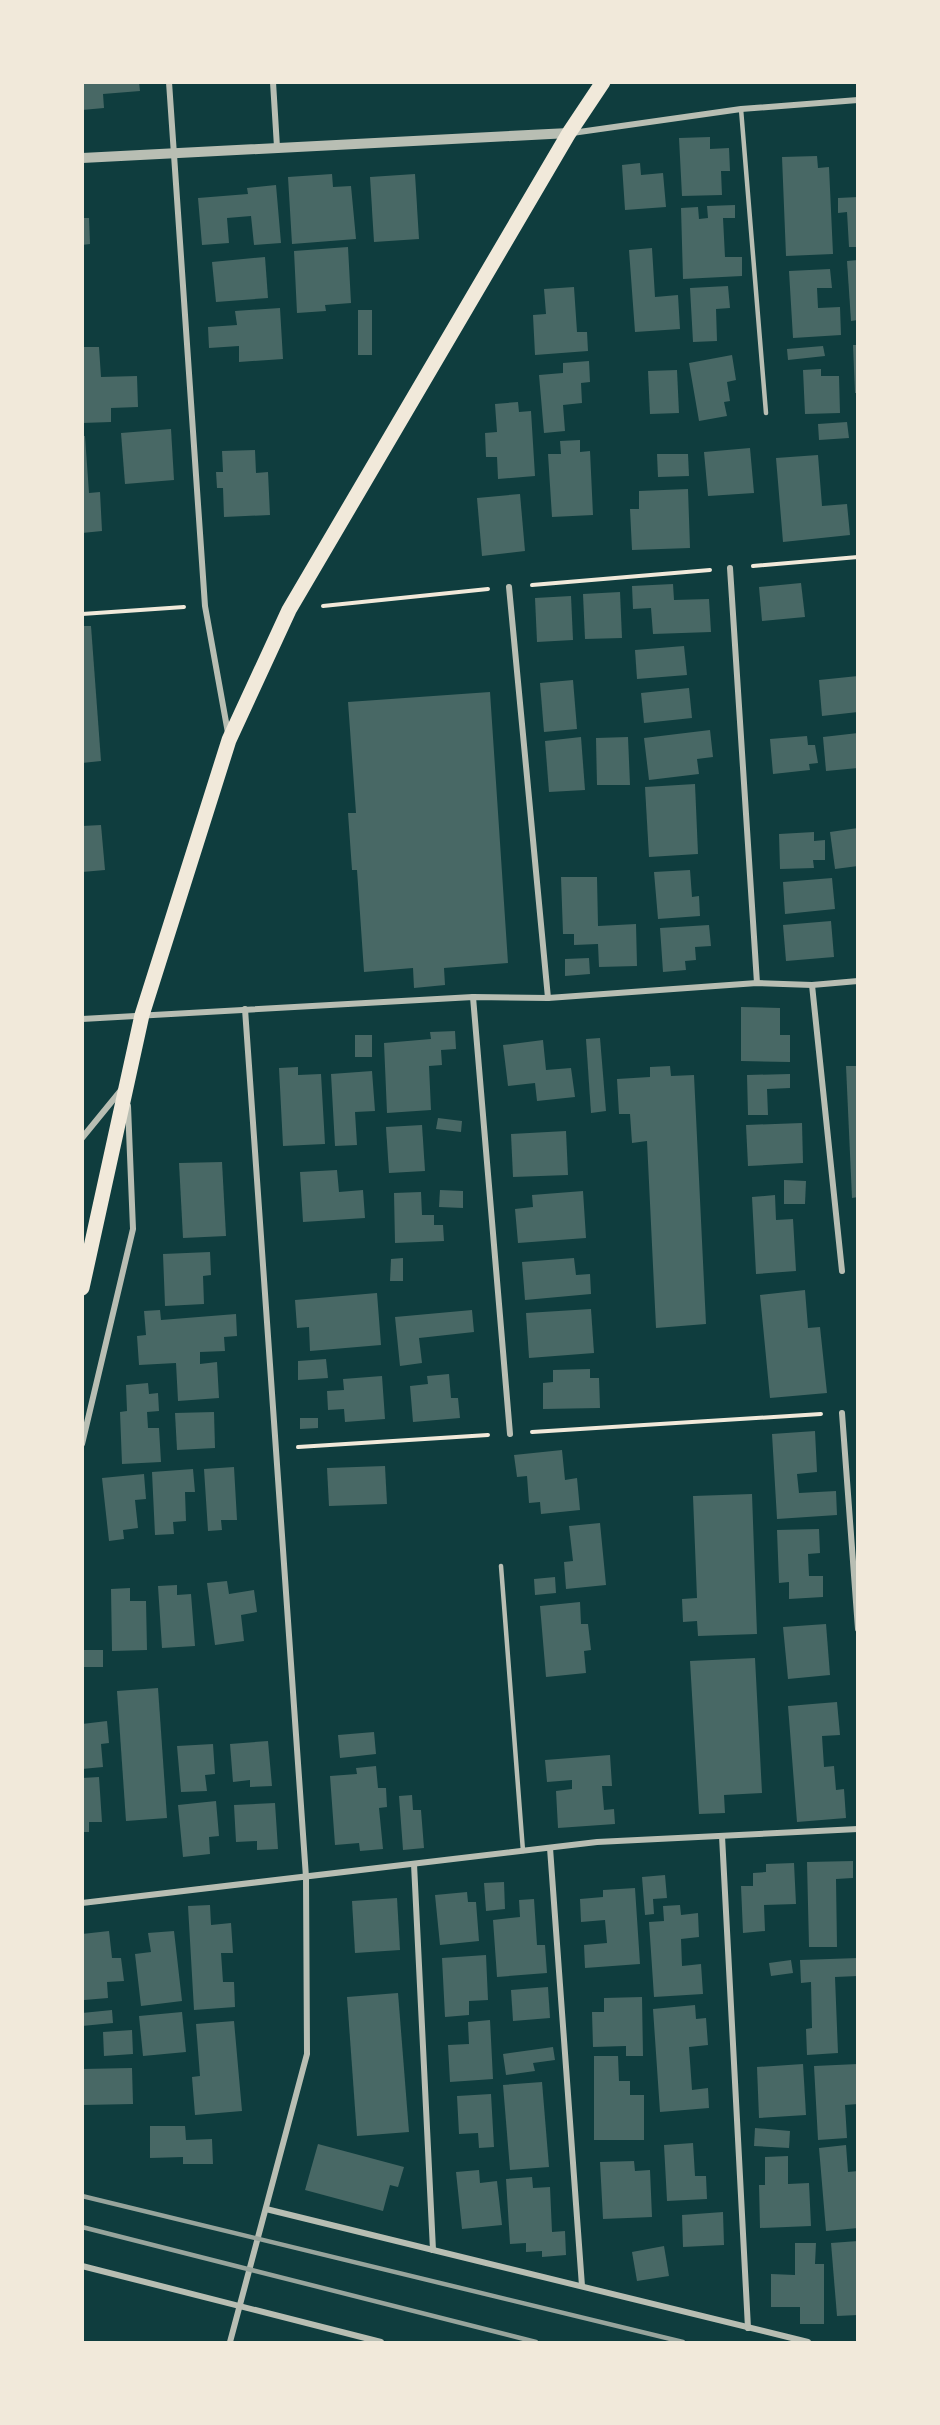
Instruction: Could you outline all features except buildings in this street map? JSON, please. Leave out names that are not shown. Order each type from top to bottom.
[{"type":"main road","points":[[84,1282],[142,1015],[230,740],[289,610],[569,133],[603,82]]},
{"type":"street","points":[[169,82],[172,152],[205,606],[230,740]]},
{"type":"street","points":[[273,82],[277,147]]},
{"type":"street","points":[[82,158],[569,133],[741,109],[858,100]]},
{"type":"street","points":[[730,568],[757,983]]},
{"type":"street","points":[[509,587],[548,998]]},
{"type":"street","points":[[82,1019],[473,997],[548,998],[757,983],[812,985],[858,981]]},
{"type":"street","points":[[812,985],[842,1271]]},
{"type":"street","points":[[473,997],[510,1434]]},
{"type":"street","points":[[230,2343],[307,2054],[306,1877],[245,1009]]},
{"type":"street","points":[[82,1138],[127,1083]]},
{"type":"street","points":[[82,1444],[134,1229],[127,1083]]},
{"type":"street","points":[[842,1413],[858,1629]]},
{"type":"street","points":[[82,1903],[597,1842],[858,1829]]},
{"type":"street","points":[[722,1836],[748,2328]]},
{"type":"street","points":[[550,1848],[582,2286]]},
{"type":"street","points":[[414,1864],[434,2250]]},
{"type":"street","points":[[266,2209],[808,2343]]},
{"type":"street","points":[[82,2266],[381,2343]]},
{"type":"lane","points":[[741,109],[766,413]]},
{"type":"lane","points":[[501,1566],[523,1851]]},
{"type":"path","points":[[289,610],[509,587],[858,557]]},
{"type":"path","points":[[82,614],[205,606]]},
{"type":"path","points":[[276,1449],[842,1413]]},
{"type":"railway","points":[[82,2196],[683,2342]]},
{"type":"railway","points":[[82,2227],[536,2342]]}]
